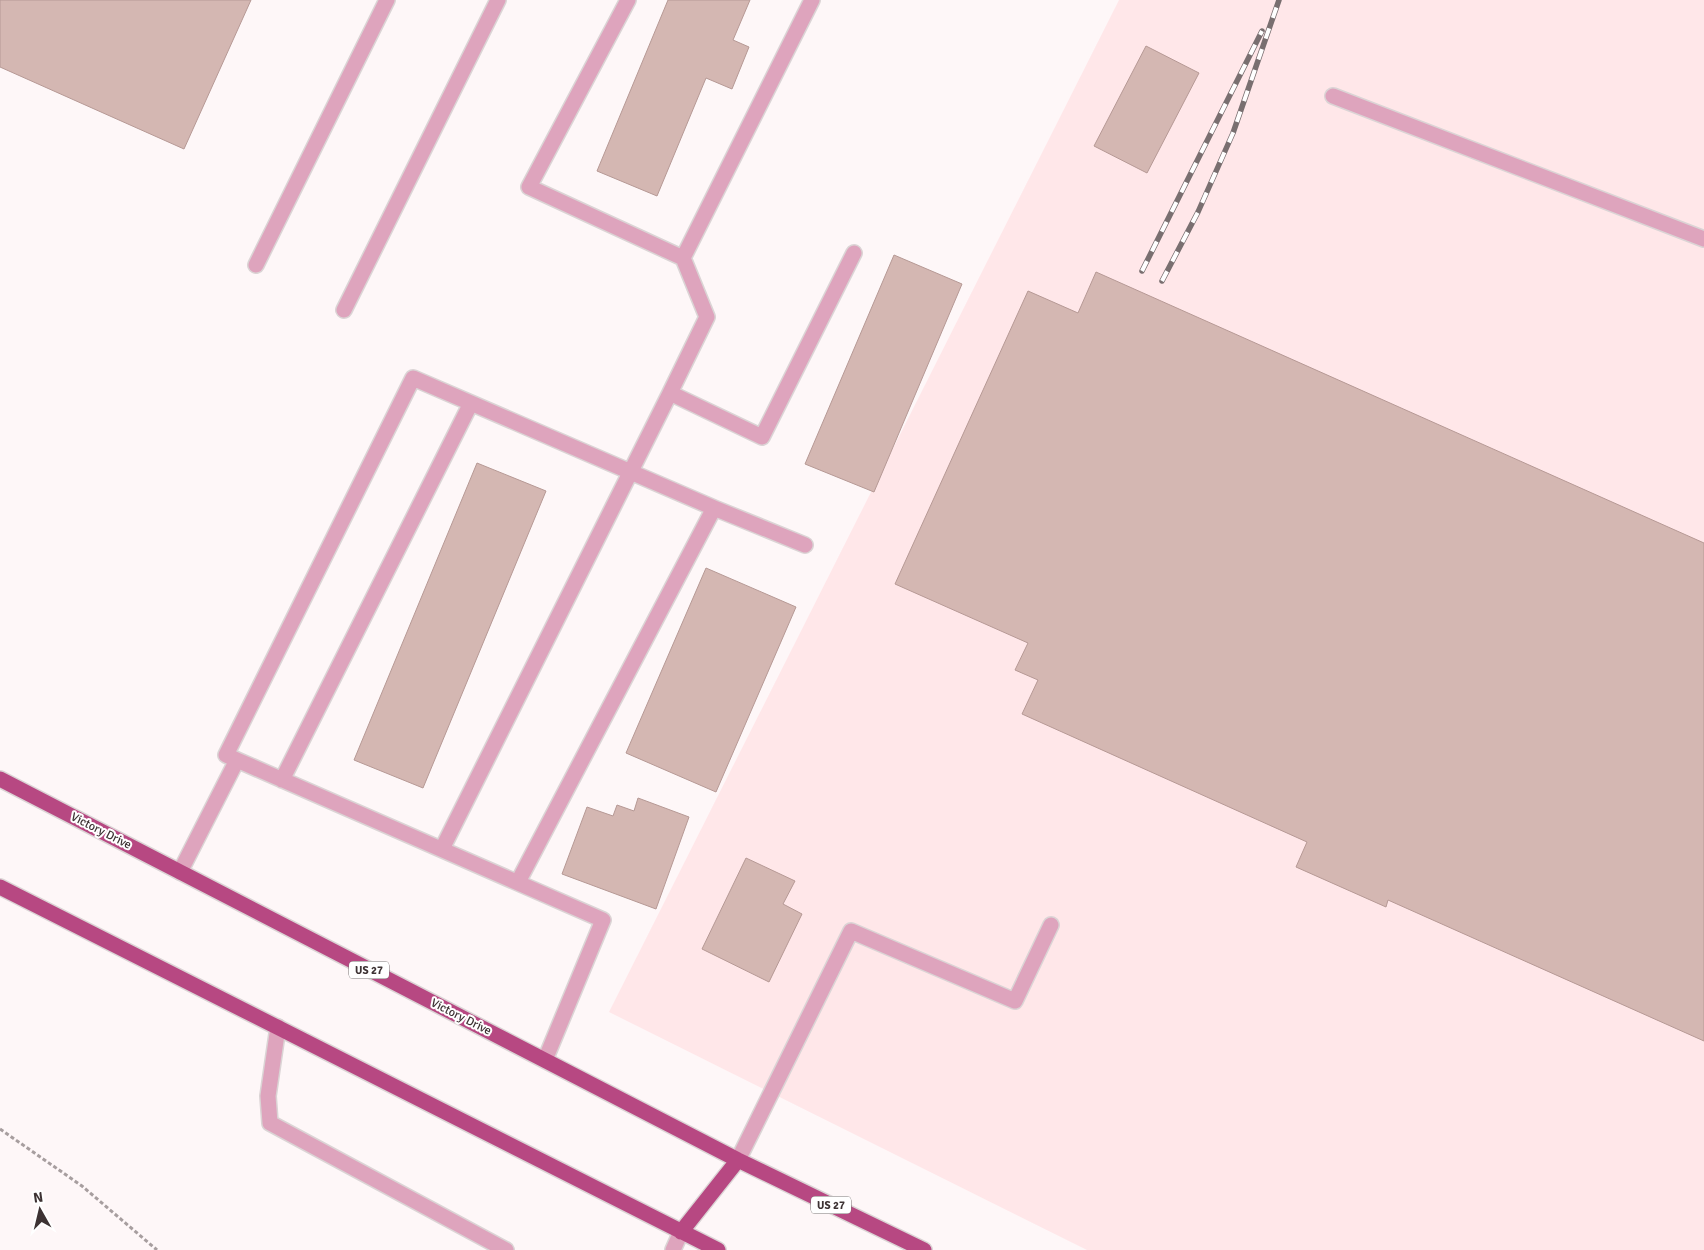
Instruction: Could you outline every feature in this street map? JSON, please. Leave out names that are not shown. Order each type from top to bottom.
[{"type":"highway","name":"Victory Drive","points":[[0,779],[738,1160],[924,1250]]},
{"type":"highway","points":[[0,888],[718,1250]]},
{"type":"highway","points":[[680,1232],[738,1160]]},
{"type":"lane","points":[[256,265],[387,0]]},
{"type":"lane","points":[[344,310],[498,0]]},
{"type":"lane","points":[[442,849],[707,317],[683,258],[529,187],[628,0]]},
{"type":"lane","points":[[683,258],[812,0]]},
{"type":"lane","points":[[1333,96],[1704,239]]},
{"type":"lane","points":[[670,393],[762,438],[854,253]]},
{"type":"lane","points":[[545,1060],[603,920],[226,755],[413,378],[714,508],[806,545]]},
{"type":"lane","points":[[282,780],[471,403]]},
{"type":"lane","points":[[518,882],[714,508]]},
{"type":"lane","points":[[180,872],[237,760]]},
{"type":"lane","points":[[738,1160],[851,931],[1014,1001],[1051,925]]},
{"type":"lane","points":[[278,1027],[268,1096],[270,1123],[506,1250]]},
{"type":"lane","points":[[673,1250],[680,1232]]},
{"type":"path","points":[[0,1130],[82,1186],[157,1250]]},
{"type":"shaded area","points":[[1119,0],[1704,0],[1704,1250],[1087,1250],[609,1012]]},
{"type":"building","points":[[0,0],[251,0],[184,149],[0,67]]},
{"type":"building","points":[[668,0],[750,0],[733,40],[749,47],[732,89],[706,78],[657,196],[597,171]]},
{"type":"building","points":[[1146,46],[1199,73],[1147,173],[1094,146]]},
{"type":"building","points":[[894,255],[962,284],[874,492],[805,464]]},
{"type":"building","points":[[1096,272],[1704,543],[1704,1041],[1388,900],[1386,907],[1296,867],[1307,842],[1022,714],[1038,680],[1015,670],[1028,643],[895,584],[1028,291],[1078,313]]},
{"type":"building","points":[[477,463],[546,491],[423,788],[354,760]]},
{"type":"building","points":[[706,568],[796,607],[716,792],[626,753]]},
{"type":"building","points":[[638,798],[689,817],[656,909],[562,874],[587,807],[613,816],[617,805],[634,811]]},
{"type":"building","points":[[746,858],[795,881],[783,904],[802,914],[769,982],[702,949]]},
{"type":"railway","points":[[1162,281],[1198,212],[1233,133],[1279,0]]},
{"type":"railway","points":[[1142,271],[1262,31]]}]
